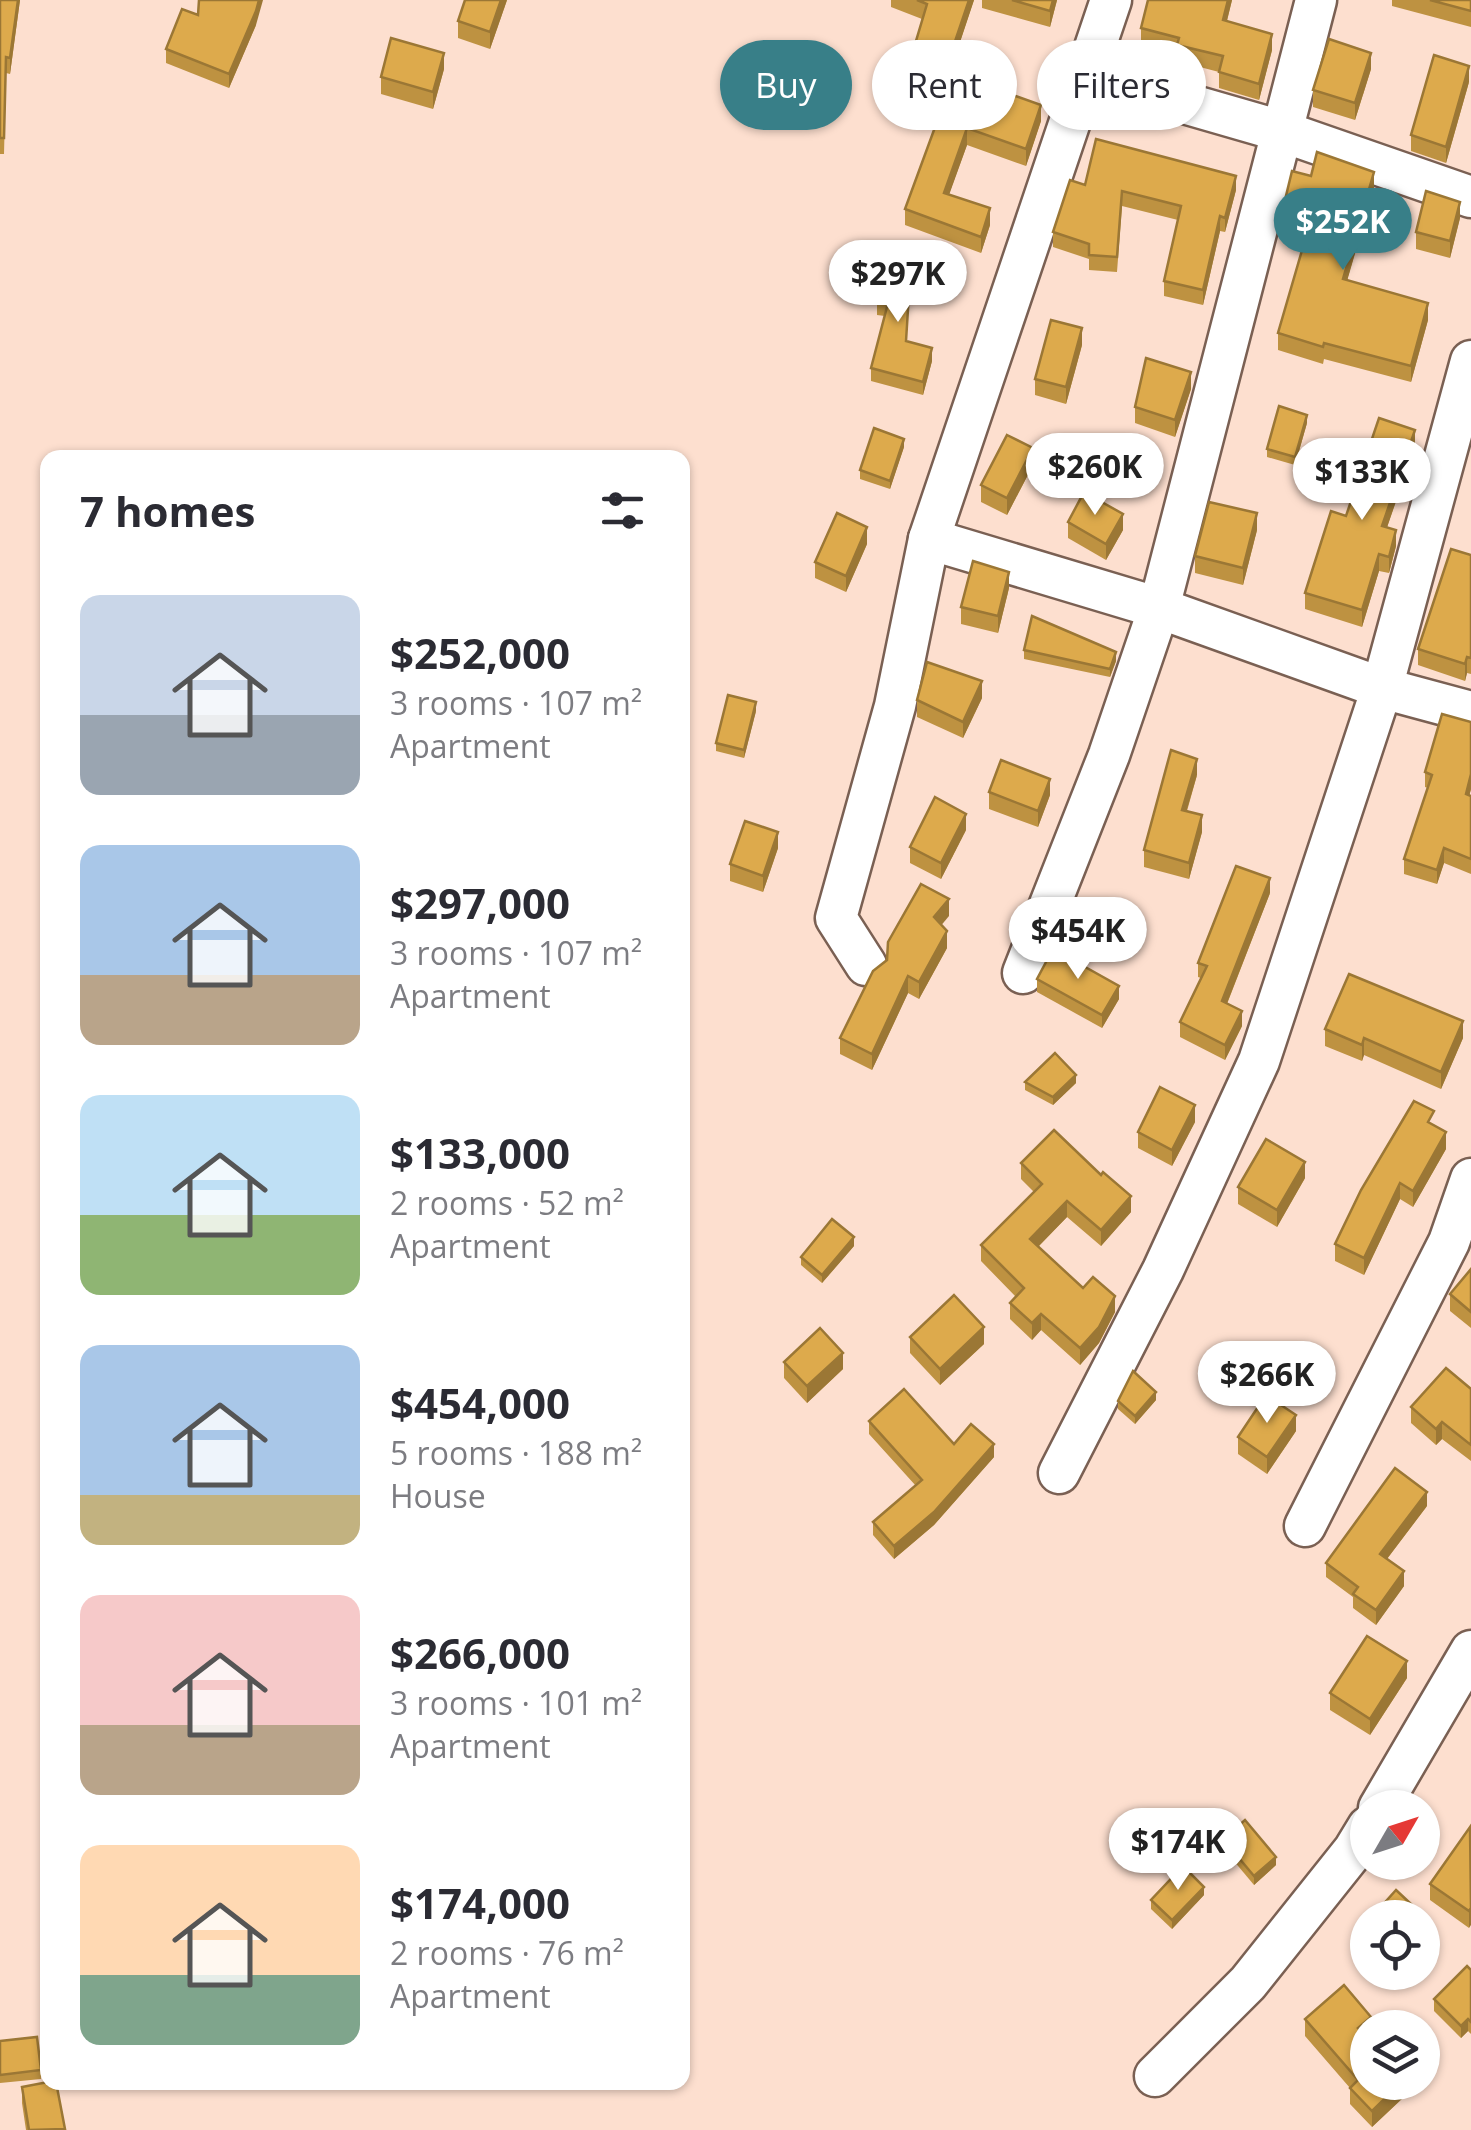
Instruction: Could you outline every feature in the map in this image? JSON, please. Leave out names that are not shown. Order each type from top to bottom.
[{"type":"street","points":[[1098,40],[1111,0]]},
{"type":"street","points":[[1022,973],[1109,755],[1159,608],[1316,0]]},
{"type":"street","points":[[1206,109],[1280,130],[1471,197]]},
{"type":"street","points":[[866,965],[836,918],[895,706],[929,539],[1068,130]]},
{"type":"street","points":[[1059,1473],[1163,1270],[1259,1060],[1382,688],[1471,362]]},
{"type":"street","points":[[929,539],[1159,608],[1382,688],[1471,712]]},
{"type":"street","points":[[1305,1526],[1449,1242],[1471,1179]]},
{"type":"street","points":[[1390,1790],[1471,1651]]},
{"type":"street","points":[[1155,2076],[1248,1983],[1350,1855]]},
{"type":"building","points":[[0,0],[18,0],[10,58],[6,57],[4,138],[0,138]]},
{"type":"building","points":[[199,0],[259,0],[229,74],[166,49],[182,9],[198,15]]},
{"type":"building","points":[[465,0],[501,0],[490,32],[458,21]]},
{"type":"building","points":[[917,0],[969,0],[955,40],[916,40],[927,4]]},
{"type":"building","points":[[1012,0],[1053,0],[1050,11]]},
{"type":"building","points":[[1148,0],[1228,0],[1223,20],[1272,34],[1259,84],[1219,72],[1223,56],[1206,52],[1206,40],[1178,40],[1141,28]]},
{"type":"building","points":[[1430,0],[1471,0],[1471,11]]},
{"type":"building","points":[[391,38],[444,53],[433,92],[381,77]]},
{"type":"building","points":[[1329,39],[1371,53],[1355,103],[1313,90]]},
{"type":"building","points":[[1434,55],[1469,66],[1446,147],[1411,135]]},
{"type":"building","points":[[1017,96],[1037,104],[1037,117],[1026,149],[973,130],[1017,130]]},
{"type":"building","points":[[934,130],[966,130],[944,193],[990,208],[981,237],[905,209]]},
{"type":"building","points":[[1096,139],[1236,176],[1225,218],[1220,216],[1203,290],[1164,281],[1181,206],[1122,191],[1117,257],[1089,255],[1089,244],[1053,232],[1070,180],[1085,185]]},
{"type":"building","points":[[1317,152],[1374,172],[1343,279],[1428,303],[1411,366],[1278,333],[1314,209],[1285,200],[1292,171],[1311,176]]},
{"type":"building","points":[[1426,191],[1460,202],[1450,241],[1416,232]]},
{"type":"building","points":[[879,260],[911,262],[906,341],[932,348],[923,382],[871,368],[888,303],[877,302]]},
{"type":"building","points":[[1051,320],[1082,328],[1066,387],[1035,379]]},
{"type":"building","points":[[1146,358],[1191,372],[1175,420],[1135,407]]},
{"type":"building","points":[[1279,406],[1307,415],[1295,457],[1267,449]]},
{"type":"building","points":[[1379,418],[1415,430],[1382,526],[1396,530],[1389,557],[1379,554],[1362,610],[1305,593],[1331,511],[1346,516]]},
{"type":"building","points":[[874,428],[904,439],[890,481],[860,470]]},
{"type":"building","points":[[1007,435],[1033,448],[1007,498],[981,485]]},
{"type":"building","points":[[1084,492],[1123,514],[1106,544],[1068,522]]},
{"type":"building","points":[[1209,502],[1257,513],[1243,568],[1195,556]]},
{"type":"building","points":[[837,513],[867,527],[846,576],[815,562]]},
{"type":"building","points":[[1451,549],[1471,555],[1471,658],[1467,657],[1465,664],[1418,649]]},
{"type":"building","points":[[973,561],[1009,572],[998,616],[961,607]]},
{"type":"building","points":[[1032,616],[1116,652],[1110,669],[1024,650]]},
{"type":"building","points":[[927,662],[982,681],[963,722],[917,700]]},
{"type":"building","points":[[728,695],[756,702],[744,750],[716,743]]},
{"type":"building","points":[[1442,714],[1471,722],[1471,774],[1466,794],[1471,796],[1471,859],[1444,848],[1437,870],[1404,859],[1432,775],[1425,772]]},
{"type":"building","points":[[1171,750],[1197,759],[1182,810],[1202,815],[1189,863],[1144,850]]},
{"type":"building","points":[[1001,760],[1050,779],[1038,811],[989,792]]},
{"type":"building","points":[[935,797],[966,814],[941,863],[910,847]]},
{"type":"building","points":[[745,821],[778,832],[763,876],[730,864]]},
{"type":"building","points":[[1236,866],[1270,878],[1222,1001],[1242,1011],[1225,1045],[1180,1022],[1207,966],[1198,963]]},
{"type":"building","points":[[921,884],[949,899],[934,917],[947,931],[919,982],[908,976],[872,1054],[840,1038],[873,971],[887,960],[888,942]]},
{"type":"building","points":[[1053,949],[1119,986],[1102,1015],[1037,979]]},
{"type":"building","points":[[1349,974],[1463,1021],[1441,1072],[1364,1038],[1362,1045],[1325,1029]]},
{"type":"building","points":[[1055,1053],[1076,1075],[1053,1097],[1025,1082]]},
{"type":"building","points":[[1160,1087],[1195,1105],[1172,1150],[1138,1132]]},
{"type":"building","points":[[1414,1101],[1434,1111],[1428,1122],[1446,1132],[1413,1191],[1400,1183],[1364,1258],[1335,1244],[1361,1190]]},
{"type":"building","points":[[1054,1130],[1101,1175],[1103,1172],[1131,1196],[1101,1230],[1067,1201],[1030,1239],[1083,1288],[1093,1277],[1115,1296],[1099,1327],[1080,1348],[1041,1314],[1032,1323],[1010,1303],[1024,1288],[981,1245],[1042,1184],[1021,1163]]},
{"type":"building","points":[[1266,1139],[1305,1162],[1277,1210],[1238,1187]]},
{"type":"building","points":[[832,1219],[854,1237],[822,1275],[801,1257]]},
{"type":"building","points":[[1471,1269],[1471,1312],[1450,1294]]},
{"type":"building","points":[[954,1295],[984,1327],[940,1369],[910,1337]]},
{"type":"building","points":[[820,1328],[843,1353],[807,1386],[784,1362]]},
{"type":"building","points":[[1446,1368],[1471,1389],[1471,1445],[1442,1422],[1436,1429],[1411,1407]]},
{"type":"building","points":[[1133,1371],[1156,1392],[1135,1416],[1118,1401]]},
{"type":"building","points":[[904,1389],[954,1444],[971,1424],[994,1444],[934,1512],[894,1546],[873,1522],[922,1480],[869,1421]]},
{"type":"building","points":[[1266,1395],[1296,1415],[1267,1457],[1238,1437]]},
{"type":"building","points":[[1395,1468],[1427,1492],[1380,1554],[1404,1571],[1376,1610],[1353,1594],[1358,1587],[1326,1563]]},
{"type":"building","points":[[1367,1636],[1407,1661],[1370,1719],[1330,1693]]},
{"type":"building","points":[[1245,1820],[1276,1857],[1254,1876],[1223,1839]]},
{"type":"building","points":[[1470,1827],[1469,1911],[1430,1884],[1440,1880],[1440,1870]]},
{"type":"building","points":[[1183,1866],[1204,1887],[1172,1920],[1151,1900]]},
{"type":"building","points":[[1396,1890],[1407,1900],[1387,1900]]},
{"type":"building","points":[[1467,1966],[1471,1970],[1471,2022],[1468,2019],[1461,2026],[1434,1999]]},
{"type":"building","points":[[1344,1985],[1365,2010],[1350,2010],[1350,2071],[1305,2019]]},
{"type":"building","points":[[37,2037],[40,2070],[0,2075],[0,2041]]},
{"type":"building","points":[[40,2084],[40,2090],[58,2090],[65,2129],[29,2130],[22,2087]]},
{"type":"building","points":[[1361,2100],[1383,2100],[1372,2111]]}]
